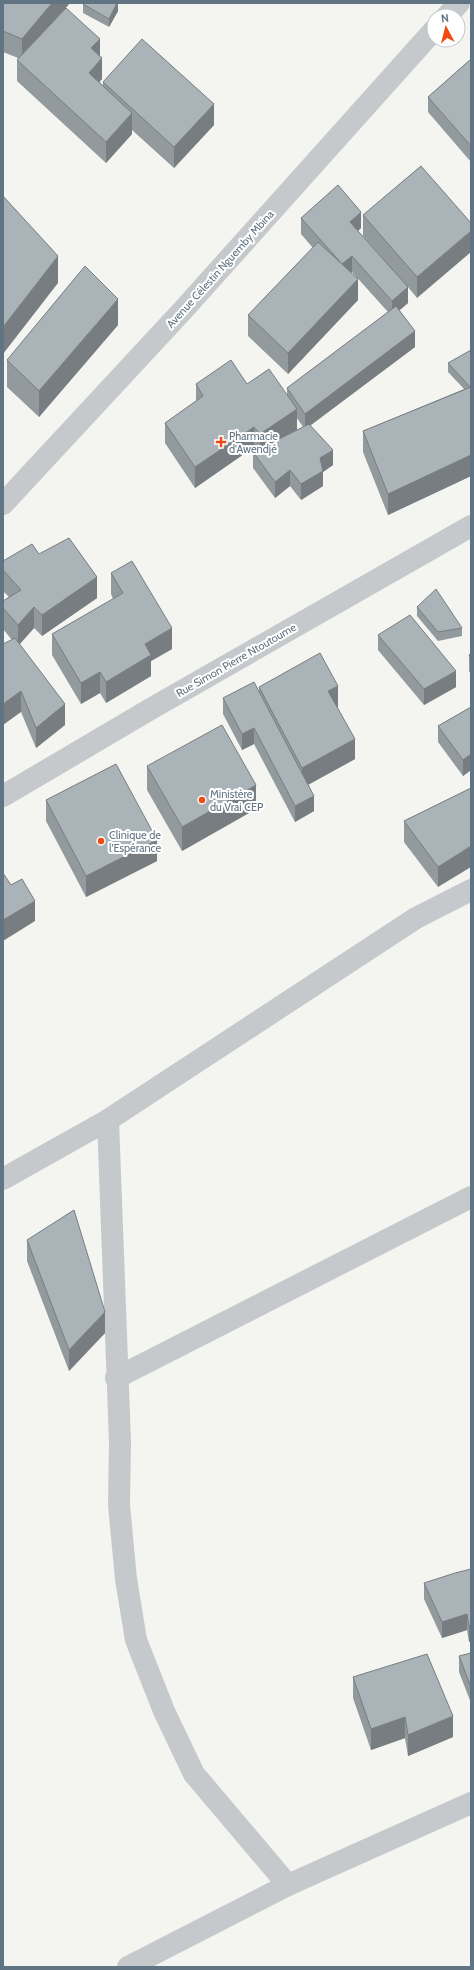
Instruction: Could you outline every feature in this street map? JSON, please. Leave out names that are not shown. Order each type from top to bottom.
[{"type":"street","name":"Avenue Célestin Nguemby Mbina","points":[[3,504],[184,309],[426,39]]},
{"type":"street","name":"Rue Simon Pierre Ntoutoume","points":[[3,796],[154,707],[471,526]]},
{"type":"street","points":[[3,1178],[108,1120],[416,918],[471,890]]},
{"type":"street","points":[[108,1120],[116,1378],[120,1442],[119,1505],[126,1579],[136,1640],[164,1711],[194,1774],[288,1885]]},
{"type":"street","points":[[116,1378],[471,1197]]},
{"type":"street","points":[[128,1967],[288,1885],[471,1804]]},
{"type":"building","points":[[3,3],[52,3],[22,39],[3,31]]},
{"type":"building","points":[[117,3],[109,19],[83,4]]},
{"type":"building","points":[[66,8],[100,39],[91,48],[102,58],[89,73],[132,113],[106,142],[17,60]]},
{"type":"building","points":[[142,39],[214,104],[174,147],[103,82]]},
{"type":"building","points":[[471,59],[471,146],[428,97]]},
{"type":"building","points":[[421,166],[471,223],[471,231],[417,277],[363,215]]},
{"type":"building","points":[[338,185],[361,212],[350,222],[408,287],[392,301],[352,256],[342,264],[301,218]]},
{"type":"building","points":[[3,196],[58,256],[3,327]]},
{"type":"building","points":[[318,242],[358,279],[288,353],[248,315]]},
{"type":"building","points":[[85,266],[118,299],[39,391],[7,360]]},
{"type":"building","points":[[396,306],[415,331],[305,414],[287,388]]},
{"type":"building","points":[[471,350],[471,387],[470,387],[448,363]]},
{"type":"building","points":[[231,360],[247,384],[269,369],[297,409],[260,434],[254,427],[195,467],[165,423],[203,396],[196,384]]},
{"type":"building","points":[[471,387],[471,455],[388,494],[363,431]]},
{"type":"building","points":[[309,424],[333,450],[320,458],[323,471],[301,484],[290,470],[275,482],[253,452]]},
{"type":"building","points":[[69,538],[97,577],[42,615],[34,607],[18,625],[3,608],[3,601],[21,590],[3,570],[3,561],[32,544],[39,554]]},
{"type":"building","points":[[132,561],[172,628],[145,644],[151,655],[106,682],[100,672],[81,683],[52,634],[123,593],[111,573]]},
{"type":"building","points":[[436,589],[462,628],[438,632],[417,607]]},
{"type":"building","points":[[410,615],[456,671],[424,689],[378,635]]},
{"type":"building","points":[[15,638],[65,704],[36,728],[21,691],[3,704],[3,644]]},
{"type":"building","points":[[320,653],[338,686],[328,691],[355,739],[302,768],[259,687]]},
{"type":"building","points":[[254,682],[314,796],[295,806],[254,728],[242,734],[223,698]]},
{"type":"building","points":[[471,707],[471,754],[463,760],[438,726]]},
{"type":"building","name":"Ministère du Vrai CEP","points":[[222,725],[256,785],[182,827],[147,766]]},
{"type":"building","name":"Clinique de l'Espérance","points":[[116,764],[157,840],[86,876],[46,800]]},
{"type":"building","points":[[471,788],[471,846],[438,867],[404,821]]},
{"type":"building","points":[[3,873],[11,885],[22,879],[35,901],[3,920]]},
{"type":"building","points":[[74,1210],[105,1312],[69,1350],[27,1240]]},
{"type":"building","points":[[471,1569],[471,1625],[469,1626],[467,1614],[442,1622],[424,1583]]},
{"type":"building","points":[[471,1653],[471,1687],[459,1656]]},
{"type":"building","points":[[427,1654],[453,1716],[408,1735],[405,1717],[371,1729],[353,1677]]},
{"type":"place","name":"Pharmacie d'Awendjé","points":[[221,442]]},
{"type":"place","name":"Ministère du Vrai CEP","points":[[202,800]]},
{"type":"place","name":"Clinique de l'Espérance","points":[[101,841]]}]
